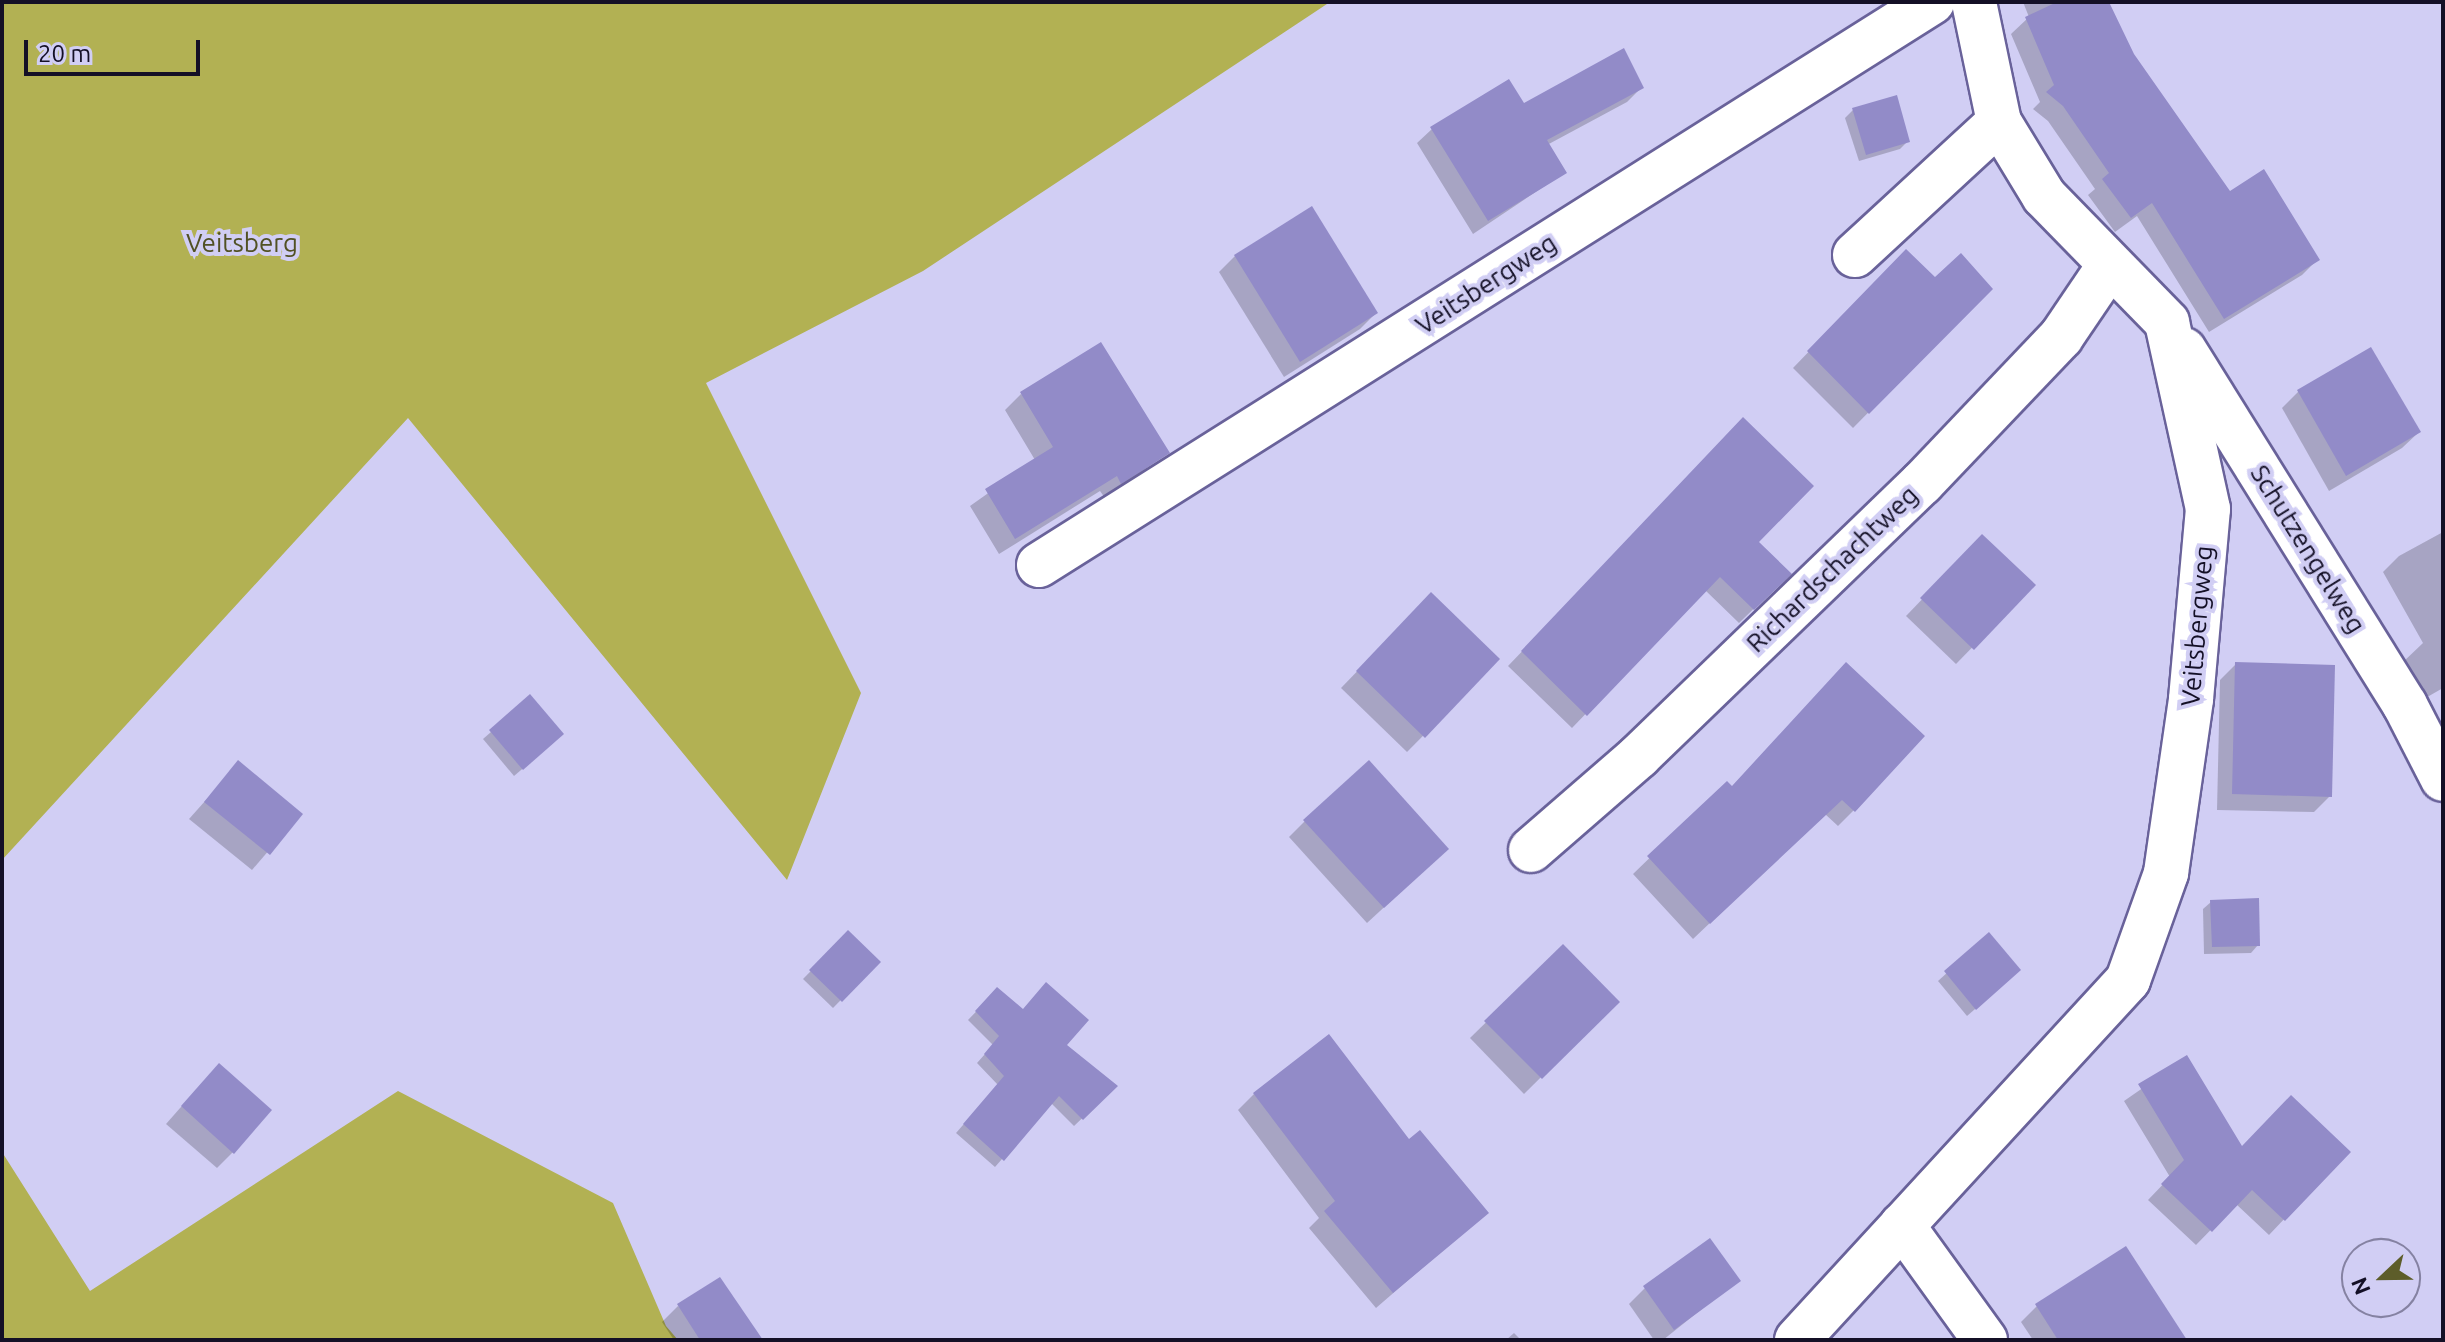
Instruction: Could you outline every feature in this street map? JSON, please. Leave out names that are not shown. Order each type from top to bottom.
[{"type":"street","name":"Veitsbergweg","points":[[1039,565],[1932,2]]},
{"type":"street","points":[[1974,2],[1999,122],[2044,196],[2167,322]]},
{"type":"street","points":[[1855,255],[1999,122]]},
{"type":"street","name":"Richardschachtweg","points":[[1531,850],[1639,756],[1922,483],[2061,337],[2109,266]]},
{"type":"street","name":"Veitsbergweg","points":[[1797,1340],[2128,980],[2166,873],[2191,699],[2208,509],[2167,322]]},
{"type":"street","name":"Schutzengelweg","points":[[2167,322],[2405,705],[2443,779]]},
{"type":"street","points":[[1902,1225],[1985,1340]]},
{"type":"green space","name":"Veitsberg","points":[[2,2],[1330,2],[923,271],[706,383],[861,693],[787,880],[408,418],[2,860]]},
{"type":"green space","points":[[398,1091],[613,1203],[666,1326],[678,1340],[2,1340],[2,1152],[90,1291]]},
{"type":"building","points":[[2057,2],[2109,2],[2134,54],[2230,191],[2264,169],[2320,260],[2224,319],[2152,203],[2131,218],[2102,179],[2109,173],[2063,106],[2046,92],[2054,85],[2025,17]]},
{"type":"building","points":[[1624,48],[1644,88],[1547,140],[1567,173],[1488,221],[1430,127],[1509,79],[1524,103]]},
{"type":"building","points":[[1897,95],[1910,142],[1866,155],[1852,108]]},
{"type":"building","points":[[1312,206],[1378,313],[1300,362],[1234,255]]},
{"type":"building","points":[[1906,249],[1935,277],[1961,253],[1993,289],[1869,414],[1807,351]]},
{"type":"building","points":[[1101,342],[1170,453],[1121,484],[1117,476],[1015,539],[985,489],[1053,447],[1020,392]]},
{"type":"building","points":[[2371,347],[2421,432],[2346,476],[2297,390]]},
{"type":"building","points":[[1743,417],[1814,486],[1759,542],[1792,574],[1754,610],[1720,577],[1587,716],[1521,651]]},
{"type":"building","points":[[1982,534],[2036,585],[1974,650],[1920,598]]},
{"type":"building","points":[[1431,592],[1500,659],[1425,738],[1356,671]]},
{"type":"building","points":[[1846,662],[1925,736],[1855,812],[1842,800],[1710,924],[1647,856],[1727,781],[1732,786]]},
{"type":"building","points":[[2235,662],[2335,665],[2332,797],[2232,794]]},
{"type":"building","points":[[530,694],[564,734],[523,770],[489,730]]},
{"type":"building","points":[[238,760],[303,814],[270,855],[204,802]]},
{"type":"building","points":[[1369,760],[1449,849],[1384,908],[1303,820]]},
{"type":"building","points":[[2259,898],[2260,946],[2212,947],[2210,900]]},
{"type":"building","points":[[848,930],[881,962],[842,1002],[809,970]]},
{"type":"building","points":[[1989,932],[2021,970],[1976,1010],[1944,971]]},
{"type":"building","points":[[1563,944],[1620,1002],[1542,1079],[1484,1021]]},
{"type":"building","points":[[1046,982],[1089,1020],[1067,1045],[1118,1086],[1083,1120],[1059,1096],[1004,1161],[963,1124],[1004,1076],[984,1054],[999,1036],[975,1011],[997,987],[1023,1009]]},
{"type":"building","points":[[1329,1034],[1409,1139],[1420,1130],[1489,1213],[1393,1293],[1324,1211],[1335,1201],[1253,1093]]},
{"type":"building","points":[[2187,1055],[2242,1146],[2291,1095],[2351,1152],[2285,1221],[2252,1190],[2212,1232],[2161,1184],[2184,1160],[2138,1084]]},
{"type":"building","points":[[219,1063],[272,1110],[234,1154],[181,1106]]},
{"type":"building","points":[[1710,1238],[1741,1281],[1674,1330],[1643,1286]]},
{"type":"building","points":[[2126,1246],[2187,1340],[2058,1340],[2035,1304]]},
{"type":"building","points":[[720,1277],[763,1340],[700,1340],[677,1304]]}]
